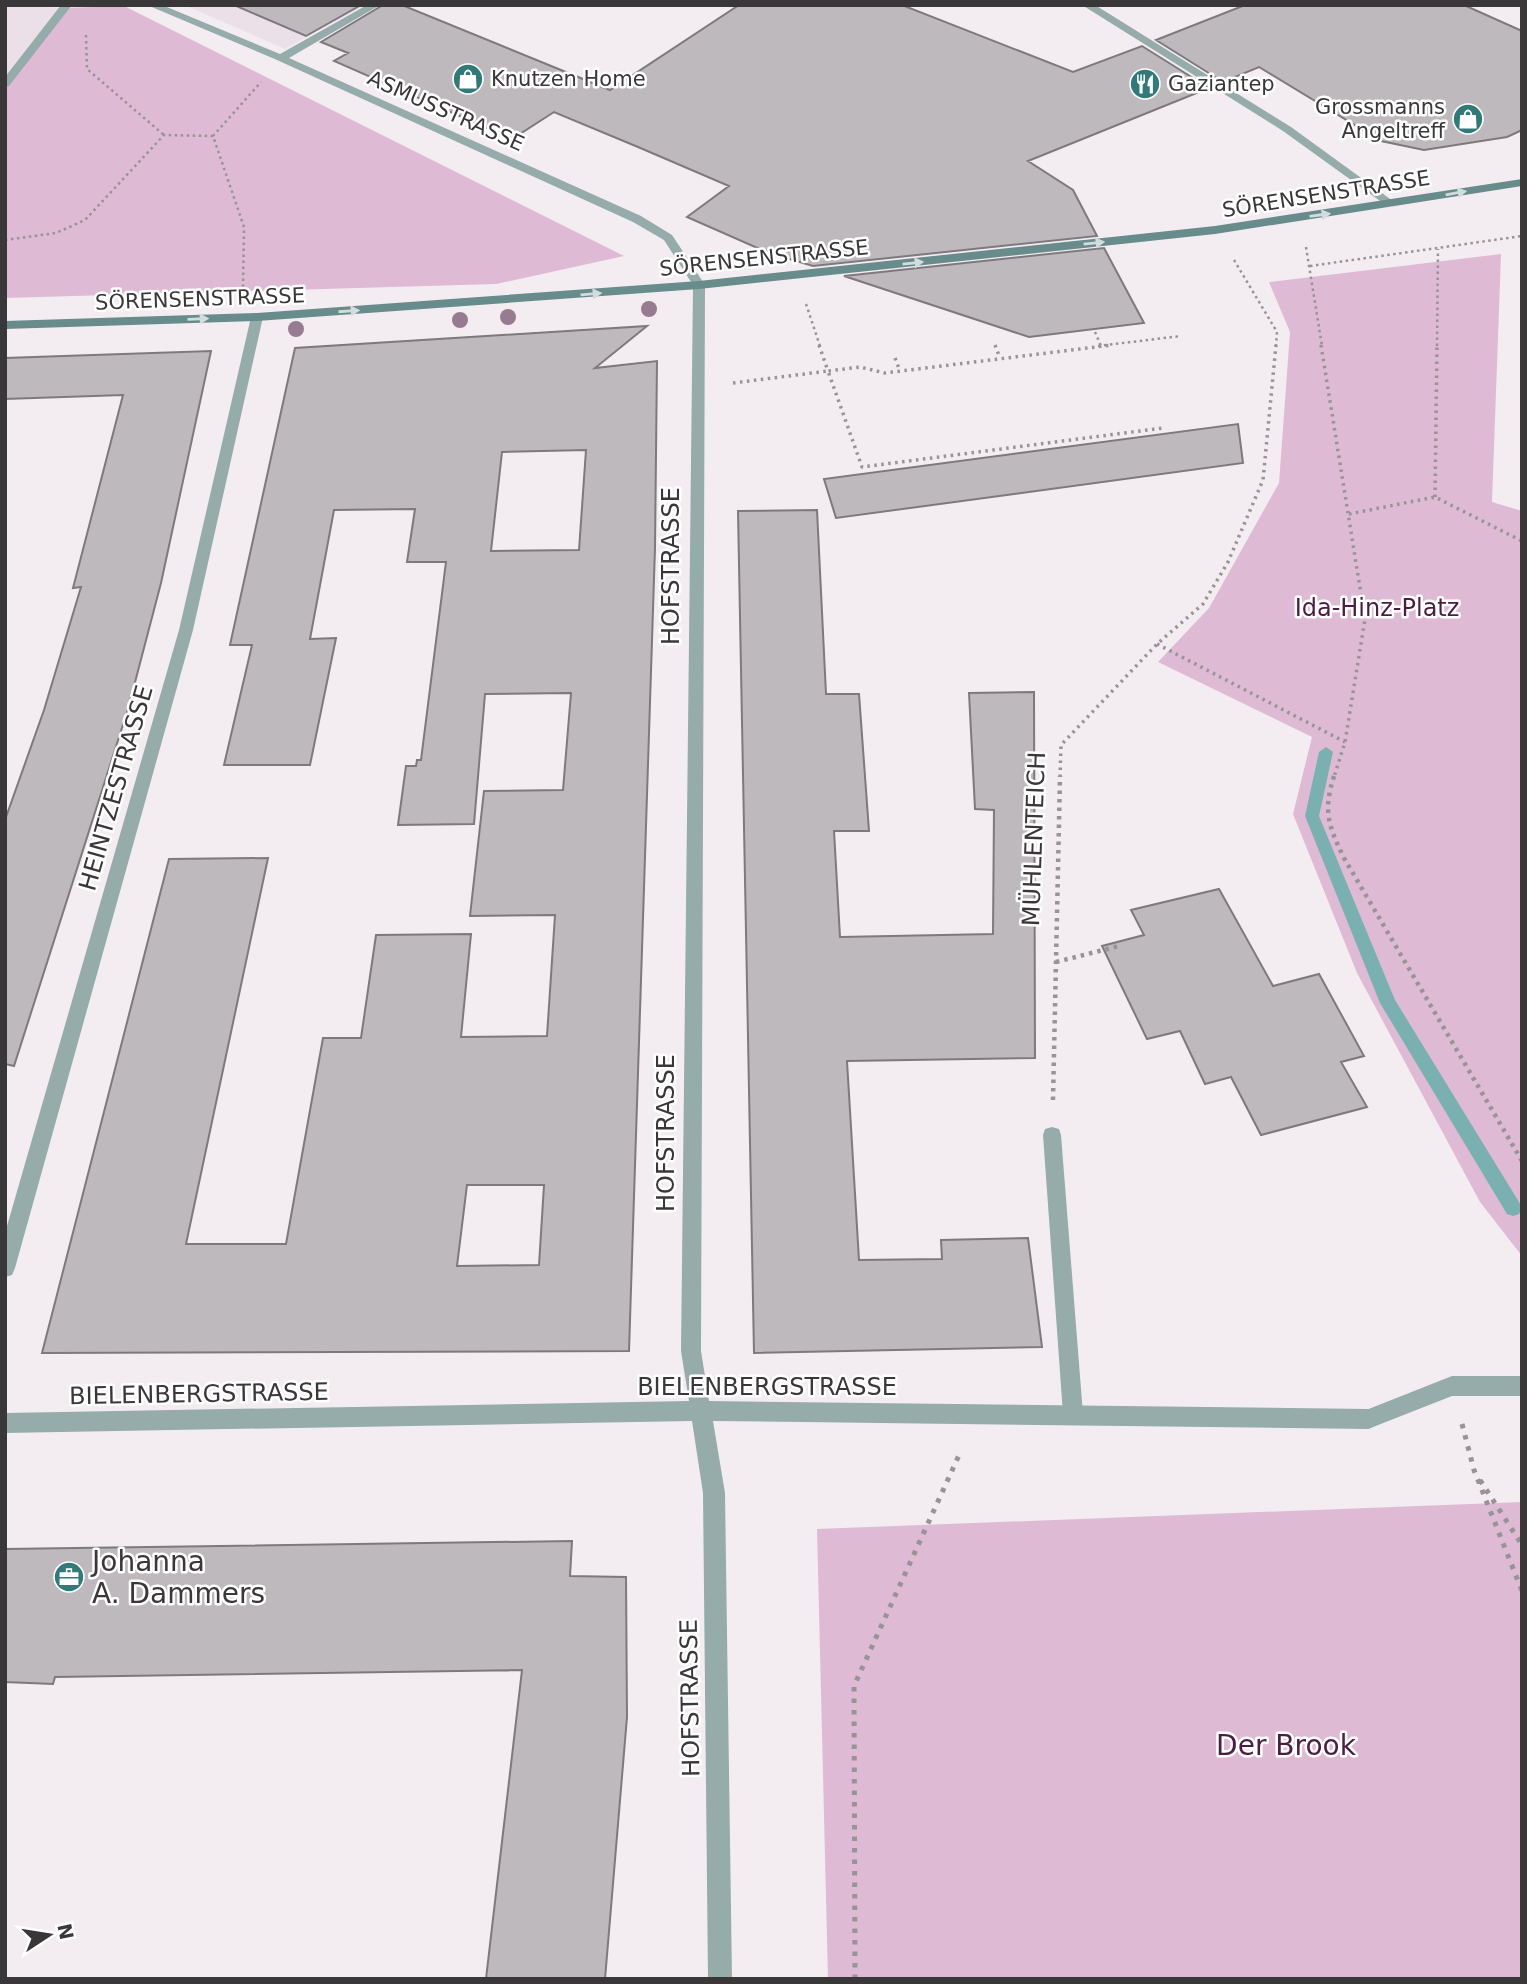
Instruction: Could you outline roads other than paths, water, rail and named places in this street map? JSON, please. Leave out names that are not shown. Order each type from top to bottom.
[{"type":"main road","name":"SÖRENSENSTRASSE","points":[[5,326],[257,317],[699,285],[1215,230],[1522,182]]},
{"type":"street","points":[[5,84],[67,5]]},
{"type":"street","name":"ASMUSSTRASSE","points":[[152,5],[281,58],[637,219],[668,238],[699,285]]},
{"type":"street","points":[[281,58],[375,5]]},
{"type":"street","points":[[1087,5],[1287,129],[1391,204]]},
{"type":"street","name":"HOFSTRASSE","points":[[699,285],[691,1351],[714,1493],[720,1979]]},
{"type":"street","name":"HEINTZESTRASSE","points":[[5,1268],[186,630],[257,317]]},
{"type":"street","points":[[1052,1135],[1073,1414]]},
{"type":"street","name":"BIELENBERGSTRASSE","points":[[5,1423],[701,1411],[1368,1419],[1452,1386],[1522,1386]]},
{"type":"waterway","points":[[1326,752],[1312,816],[1388,1003],[1513,1208]]},
{"type":"place","name":"Knutzen Home","points":[[468,79]]},
{"type":"place","name":"Gaziantep","points":[[1145,84]]},
{"type":"place","name":"Grossmanns Angeltreff","points":[[1468,119]]},
{"type":"place","name":"Johanna A. Dammers","points":[[69,1577]]},
{"type":"park label","name":"Ida-Hinz-Platz","points":[[1377,608]]},
{"type":"park label","name":"Der Brook","points":[[1286,1745]]}]
